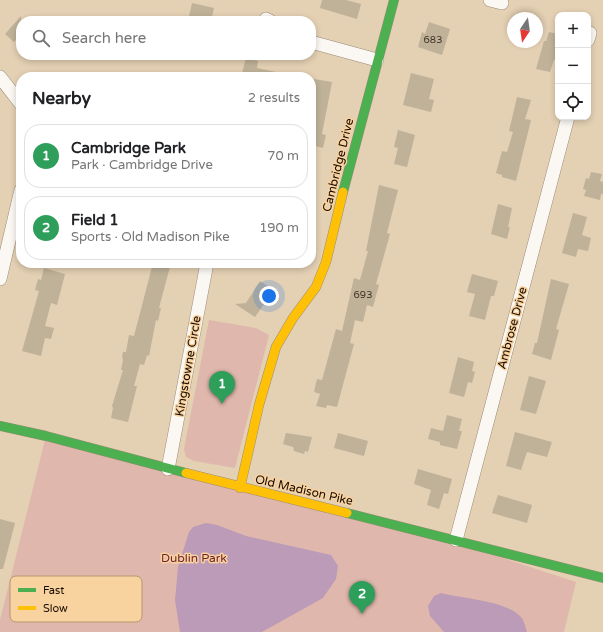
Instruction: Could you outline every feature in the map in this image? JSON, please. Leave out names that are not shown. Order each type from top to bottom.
[{"type":"main road","name":"Cambridge Drive","points":[[240,488],[259,405],[276,347],[293,318],[316,287],[326,262],[377,60],[394,0]]},
{"type":"main road","name":"Old Madison Pike","points":[[0,426],[46,436],[168,470],[456,540],[603,578]]},
{"type":"street","points":[[316,43],[377,60]]},
{"type":"street","points":[[0,77],[16,98]]},
{"type":"street","name":"Ambrose Drive","points":[[456,540],[567,120]]},
{"type":"street","points":[[0,279],[16,211]]},
{"type":"street","name":"Kingstowne Circle","points":[[168,470],[206,268]]},
{"type":"green space","points":[[209,320],[256,328],[269,335],[235,468],[194,461],[186,457],[184,449]]},
{"type":"green space","name":"Dublin Park","points":[[45,440],[503,558],[576,582],[564,632],[0,632],[0,620],[10,580],[10,622],[142,622],[142,576],[11,576]]},
{"type":"shaded area","points":[[206,523],[217,525],[246,536],[331,555],[338,566],[336,579],[323,598],[262,632],[180,632],[175,600],[178,567],[189,532],[193,527]]},
{"type":"shaded area","points":[[441,593],[493,603],[512,610],[522,618],[527,632],[444,632],[430,616],[428,606],[434,596]]},
{"type":"building","points":[[322,0],[346,0],[361,4],[357,19],[320,8]]},
{"type":"building","points":[[192,3],[214,8],[212,16],[189,16]]},
{"type":"building","points":[[16,22],[16,40],[14,42],[5,34]]},
{"type":"building","points":[[429,22],[450,29],[442,55],[418,47],[422,32],[425,34]]},
{"type":"building","points":[[549,32],[555,33],[555,60],[550,72],[536,69],[544,41],[546,41]]},
{"type":"building","points":[[245,60],[254,60],[258,61],[257,68],[276,72],[242,72]]},
{"type":"building","points":[[411,73],[434,79],[429,99],[434,100],[431,112],[403,105]]},
{"type":"building","points":[[316,79],[332,82],[322,134],[326,135],[323,148],[316,146]]},
{"type":"building","points":[[517,97],[531,100],[525,119],[531,120],[516,181],[502,177],[502,175],[496,173],[502,151],[507,152],[513,132],[509,131]]},
{"type":"building","points":[[398,130],[415,135],[407,167],[394,164],[398,148],[394,147]]},
{"type":"building","points":[[591,172],[602,174],[600,181],[603,182],[603,194],[601,194],[600,200],[584,196],[586,190],[583,189],[586,178],[589,179]]},
{"type":"building","points":[[379,185],[398,190],[387,233],[390,234],[376,284],[379,285],[373,307],[367,305],[363,322],[355,320],[350,343],[354,344],[337,407],[327,405],[326,408],[316,406],[320,394],[314,392],[317,379],[322,380],[336,329],[342,331],[354,278],[360,280],[368,251],[366,251]]},
{"type":"building","points":[[498,204],[512,208],[507,239],[491,234]]},
{"type":"building","points":[[573,213],[587,217],[582,235],[591,238],[588,251],[578,249],[576,257],[562,253]]},
{"type":"building","points":[[44,268],[65,274],[57,305],[51,303],[45,326],[54,328],[51,339],[45,338],[41,356],[22,351],[39,291],[35,290],[38,279],[41,280]]},
{"type":"building","points":[[152,268],[170,268],[159,308],[161,308],[158,321],[156,320],[149,356],[147,355],[144,365],[140,364],[134,386],[137,386],[128,422],[111,418],[112,406],[123,370],[121,370],[123,352],[126,352],[129,335],[134,336]]},
{"type":"building","points":[[472,274],[498,281],[494,296],[491,296],[485,320],[469,316],[475,294],[467,292]]},
{"type":"building","points":[[551,279],[569,284],[556,329],[559,330],[551,360],[532,354],[535,343],[537,343]]},
{"type":"building","points":[[260,281],[274,290],[255,317],[235,304],[246,303]]},
{"type":"building","points":[[458,357],[474,362],[472,371],[475,372],[472,383],[468,382],[464,397],[449,393]]},
{"type":"building","points":[[529,376],[546,381],[536,414],[520,410]]},
{"type":"building","points":[[447,415],[462,419],[459,431],[462,431],[457,449],[440,445],[440,442],[428,439],[431,428],[443,431]]},
{"type":"building","points":[[515,432],[552,442],[547,457],[527,452],[521,470],[506,466]]},
{"type":"building","points":[[286,433],[312,437],[308,452],[305,451],[304,454],[294,451],[293,447],[283,444]]},
{"type":"building","points":[[338,433],[368,441],[364,456],[334,448]]},
{"type":"building","points":[[418,469],[452,479],[448,494],[444,493],[439,509],[427,505],[431,490],[414,484]]},
{"type":"building","points":[[498,495],[532,505],[527,523],[492,513]]},
{"type":"building","points":[[0,519],[15,523],[3,569],[0,569]]},
{"type":"traffic: fast","points":[[343,192],[394,0]]},
{"type":"traffic: fast","points":[[0,426],[46,436],[186,473]]},
{"type":"traffic: fast","points":[[347,513],[603,578]]},
{"type":"traffic: slow","points":[[240,488],[259,405],[276,347],[293,318],[316,287],[326,262],[343,192]]},
{"type":"traffic: slow","points":[[186,473],[347,513]]},
{"type":"place","name":"Cambridge Park","points":[[222,404]]},
{"type":"place","name":"Field 1","points":[[362,614]]}]
